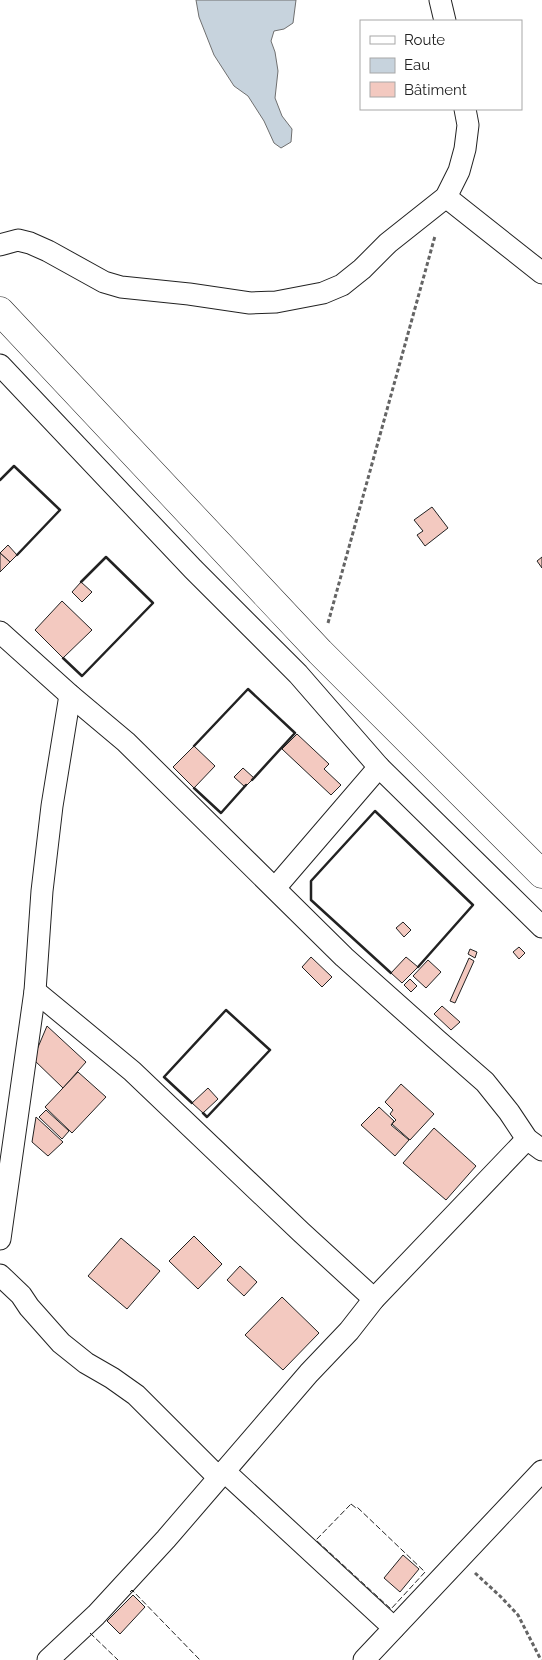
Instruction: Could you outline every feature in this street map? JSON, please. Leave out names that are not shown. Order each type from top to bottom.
[{"type":"main road","points":[[0,311],[320,652],[542,874]]},
{"type":"street","points":[[440,0],[445,20]]},
{"type":"street","points":[[0,245],[18,240],[30,243],[104,282],[121,287],[250,303],[276,302],[322,293],[342,284],[362,269],[388,243],[446,197],[459,171],[465,148],[468,125],[465,110]]},
{"type":"street","points":[[446,197],[542,273]]},
{"type":"street","points":[[0,365],[193,569],[298,674],[378,767],[542,927]]},
{"type":"street","points":[[0,632],[126,742],[344,957],[485,1082],[535,1144],[374,1299],[166,1539],[96,1615],[48,1660]]},
{"type":"street","points":[[0,1239],[35,992],[42,891],[52,806],[70,695]]},
{"type":"street","points":[[275,888],[378,767]]},
{"type":"street","points":[[35,992],[132,1071],[374,1299]]},
{"type":"street","points":[[0,1275],[21,1295],[29,1307],[61,1342],[86,1363],[112,1378],[136,1396],[394,1628]]},
{"type":"street","points":[[364,1660],[542,1471]]},
{"type":"path","points":[[320,652],[436,235]]},
{"type":"path","points":[[459,1560],[518,1614],[541,1660]]},
{"type":"water","points":[[196,0],[296,0],[293,23],[284,29],[274,31],[271,41],[278,71],[275,98],[282,116],[292,129],[291,142],[281,148],[274,143],[264,121],[248,96],[234,86],[214,55],[199,17]]},
{"type":"building","points":[[432,507],[448,528],[425,546],[417,535],[423,531],[414,520]]},
{"type":"building","points":[[8,545],[17,555],[10,562],[0,553]]},
{"type":"building","points":[[0,553],[10,562],[0,572]]},
{"type":"building","points":[[542,557],[542,568],[537,561]]},
{"type":"building","points":[[81,582],[92,592],[82,602],[72,592]]},
{"type":"building","points":[[62,601],[92,630],[63,658],[35,630]]},
{"type":"building","points":[[297,734],[329,764],[324,769],[341,785],[331,795],[282,749]]},
{"type":"building","points":[[194,746],[215,766],[194,788],[173,767]]},
{"type":"building","points":[[243,768],[254,778],[245,787],[234,777]]},
{"type":"building","points":[[403,922],[411,930],[404,937],[396,928]]},
{"type":"building","points":[[519,947],[525,953],[519,959],[513,952]]},
{"type":"building","points":[[470,949],[477,952],[475,958],[468,954]]},
{"type":"building","points":[[311,957],[332,977],[322,987],[302,967]]},
{"type":"building","points":[[406,957],[418,967],[402,983],[391,973]]},
{"type":"building","points":[[469,958],[474,961],[455,1003],[450,1001]]},
{"type":"building","points":[[428,960],[441,972],[426,988],[413,976]]},
{"type":"building","points":[[410,979],[417,986],[411,992],[404,985]]},
{"type":"building","points":[[442,1006],[460,1022],[451,1030],[434,1014]]},
{"type":"building","points":[[47,1026],[86,1062],[63,1088],[33,1059]]},
{"type":"building","points":[[78,1072],[106,1097],[72,1133],[45,1107]]},
{"type":"building","points":[[401,1084],[434,1114],[410,1140],[392,1124],[396,1120],[390,1114],[393,1110],[385,1102]]},
{"type":"building","points":[[208,1088],[218,1099],[203,1113],[192,1103]]},
{"type":"building","points":[[379,1107],[394,1121],[391,1125],[409,1140],[395,1156],[361,1125]]},
{"type":"building","points":[[46,1110],[69,1131],[62,1139],[39,1117]]},
{"type":"building","points":[[36,1117],[63,1142],[48,1156],[32,1142]]},
{"type":"building","points":[[434,1128],[476,1166],[446,1200],[403,1163]]},
{"type":"building","points":[[194,1236],[222,1264],[198,1289],[169,1261]]},
{"type":"building","points":[[121,1238],[160,1271],[127,1309],[88,1276]]},
{"type":"building","points":[[240,1266],[257,1282],[244,1296],[227,1280]]},
{"type":"building","points":[[282,1297],[319,1333],[283,1370],[245,1335]]},
{"type":"building","points":[[403,1555],[419,1569],[400,1592],[384,1578]]},
{"type":"building","points":[[133,1595],[145,1607],[120,1634],[107,1621]]},
{"type":"fence","points":[[351,1504],[357,1507],[425,1572],[391,1609],[316,1540],[351,1504]]},
{"type":"fence","points":[[130,1592],[132,1590],[200,1660]]},
{"type":"fence","points":[[90,1633],[118,1660]]},
{"type":"wall","points":[[0,480],[14,466],[60,510],[17,555]]},
{"type":"wall","points":[[63,658],[82,676],[153,603],[106,557],[81,582]]},
{"type":"wall","points":[[194,746],[248,689],[295,733],[252,780]]},
{"type":"wall","points":[[194,788],[221,813],[246,785]]},
{"type":"wall","points":[[391,973],[311,900],[311,881],[375,811],[473,905],[418,967]]},
{"type":"wall","points":[[192,1103],[164,1077],[226,1010],[270,1050],[207,1117],[203,1113]]}]
